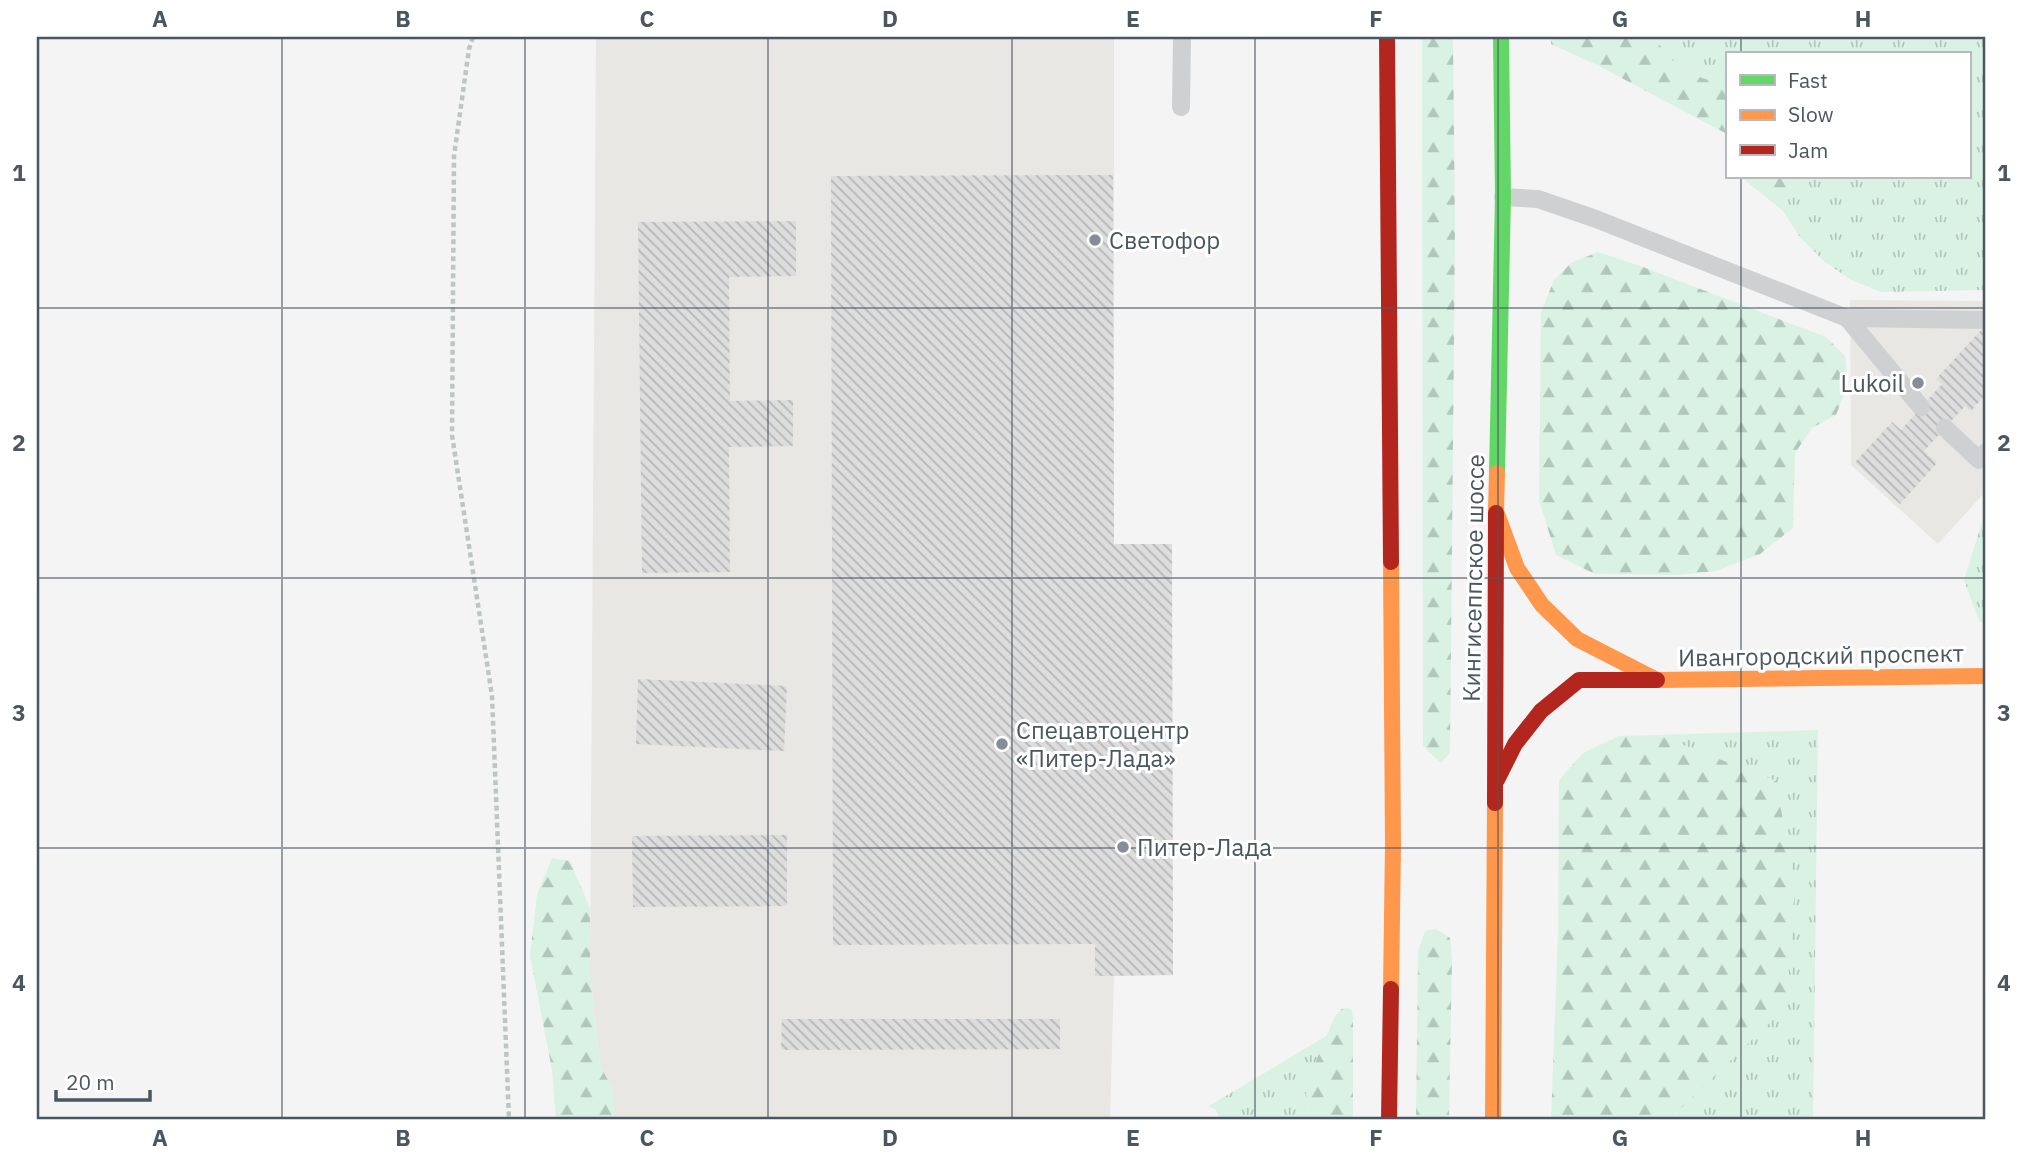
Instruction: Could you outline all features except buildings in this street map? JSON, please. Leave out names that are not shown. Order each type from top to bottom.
[{"type":"main road","points":[[1387,37],[1393,845],[1389,1120]]},
{"type":"main road","name":"Кингисеппское шоссе","points":[[1493,1120],[1496,511],[1503,197],[1501,37]]},
{"type":"main road","name":"Ивангородский проспект","points":[[1496,511],[1517,568],[1542,605],[1577,639],[1657,680]]},
{"type":"main road","name":"Ивангородский проспект","points":[[1494,785],[1515,744],[1541,711],[1579,680],[1986,676]]},
{"type":"lane","points":[[1181,107],[1182,37]]},
{"type":"lane","points":[[1503,197],[1538,199],[1573,211],[1847,318],[1986,320]]},
{"type":"lane","points":[[1847,318],[1921,407]]},
{"type":"lane","points":[[1945,428],[1979,460],[1986,452]]},
{"type":"path","points":[[473,37],[454,156],[452,435],[492,696],[509,1120]]},
{"type":"shaded area","points":[[596,37],[1114,37],[1114,544],[1172,544],[1173,975],[1114,976],[1110,1120],[614,1120],[612,1088],[600,1065],[590,974]]},
{"type":"shaded area","name":"Lukoil","points":[[1850,300],[1986,301],[1986,491],[1938,544],[1851,465]]},
{"type":"green space","points":[[1422,37],[1453,37],[1455,232],[1450,753],[1441,763],[1423,746]]},
{"type":"green space","points":[[1551,37],[1653,37],[1681,71],[1726,86],[1726,133],[1599,66],[1551,44]]},
{"type":"green space","points":[[1653,37],[1986,37],[1986,290],[1881,292],[1849,279],[1824,261],[1799,236],[1783,211],[1795,178],[1970,178],[1970,52],[1726,52],[1726,86],[1681,71]]},
{"type":"green space","points":[[1742,178],[1795,178],[1783,211]]},
{"type":"green space","points":[[1598,252],[1826,337],[1845,356],[1848,385],[1836,415],[1812,428],[1795,453],[1793,528],[1760,554],[1716,571],[1678,575],[1595,574],[1556,555],[1539,500],[1541,312],[1554,280],[1571,263]]},
{"type":"green space","points":[[1986,515],[1986,625],[1979,621],[1964,580]]},
{"type":"green space","points":[[1818,730],[1813,1120],[1675,1120],[1776,781],[1657,735]]},
{"type":"green space","points":[[1657,735],[1776,781],[1795,888],[1786,1007],[1676,1113],[1675,1120],[1551,1120],[1558,933],[1559,780],[1583,753],[1619,736]]},
{"type":"green space","points":[[552,858],[570,861],[590,908],[590,974],[600,1065],[612,1088],[614,1120],[556,1120],[552,1070],[530,955],[537,895]]},
{"type":"green space","points":[[1436,929],[1450,938],[1452,958],[1449,1120],[1416,1120],[1418,951],[1425,931]]},
{"type":"green space","points":[[1341,1009],[1351,1009],[1353,1017],[1353,1120],[1308,1120],[1306,1085],[1334,1018]]},
{"type":"green space","points":[[1328,1035],[1306,1085],[1308,1120],[1220,1120],[1216,1110],[1209,1106]]},
{"type":"traffic: fast","points":[[1497,473],[1503,197],[1501,37]]},
{"type":"traffic: slow","points":[[1497,473],[1496,511],[1517,568],[1542,605],[1577,639],[1657,680],[1986,676]]},
{"type":"traffic: slow","points":[[1391,562],[1391,989]]},
{"type":"traffic: slow","points":[[1493,1120],[1495,803]]},
{"type":"traffic: jam","points":[[1387,37],[1391,562]]},
{"type":"traffic: jam","points":[[1495,803],[1496,513]]},
{"type":"traffic: jam","points":[[1497,780],[1515,744],[1541,711],[1579,680],[1657,680]]},
{"type":"traffic: jam","points":[[1389,1120],[1391,989]]},
{"type":"place","name":"Светофор","points":[[1095,240]]},
{"type":"place","name":"Lukoil","points":[[1918,383]]},
{"type":"place","name":"Спецавтоцентр «Питер-Лада»","points":[[1002,744]]},
{"type":"place","name":"Питер-Лада","points":[[1123,847]]}]
